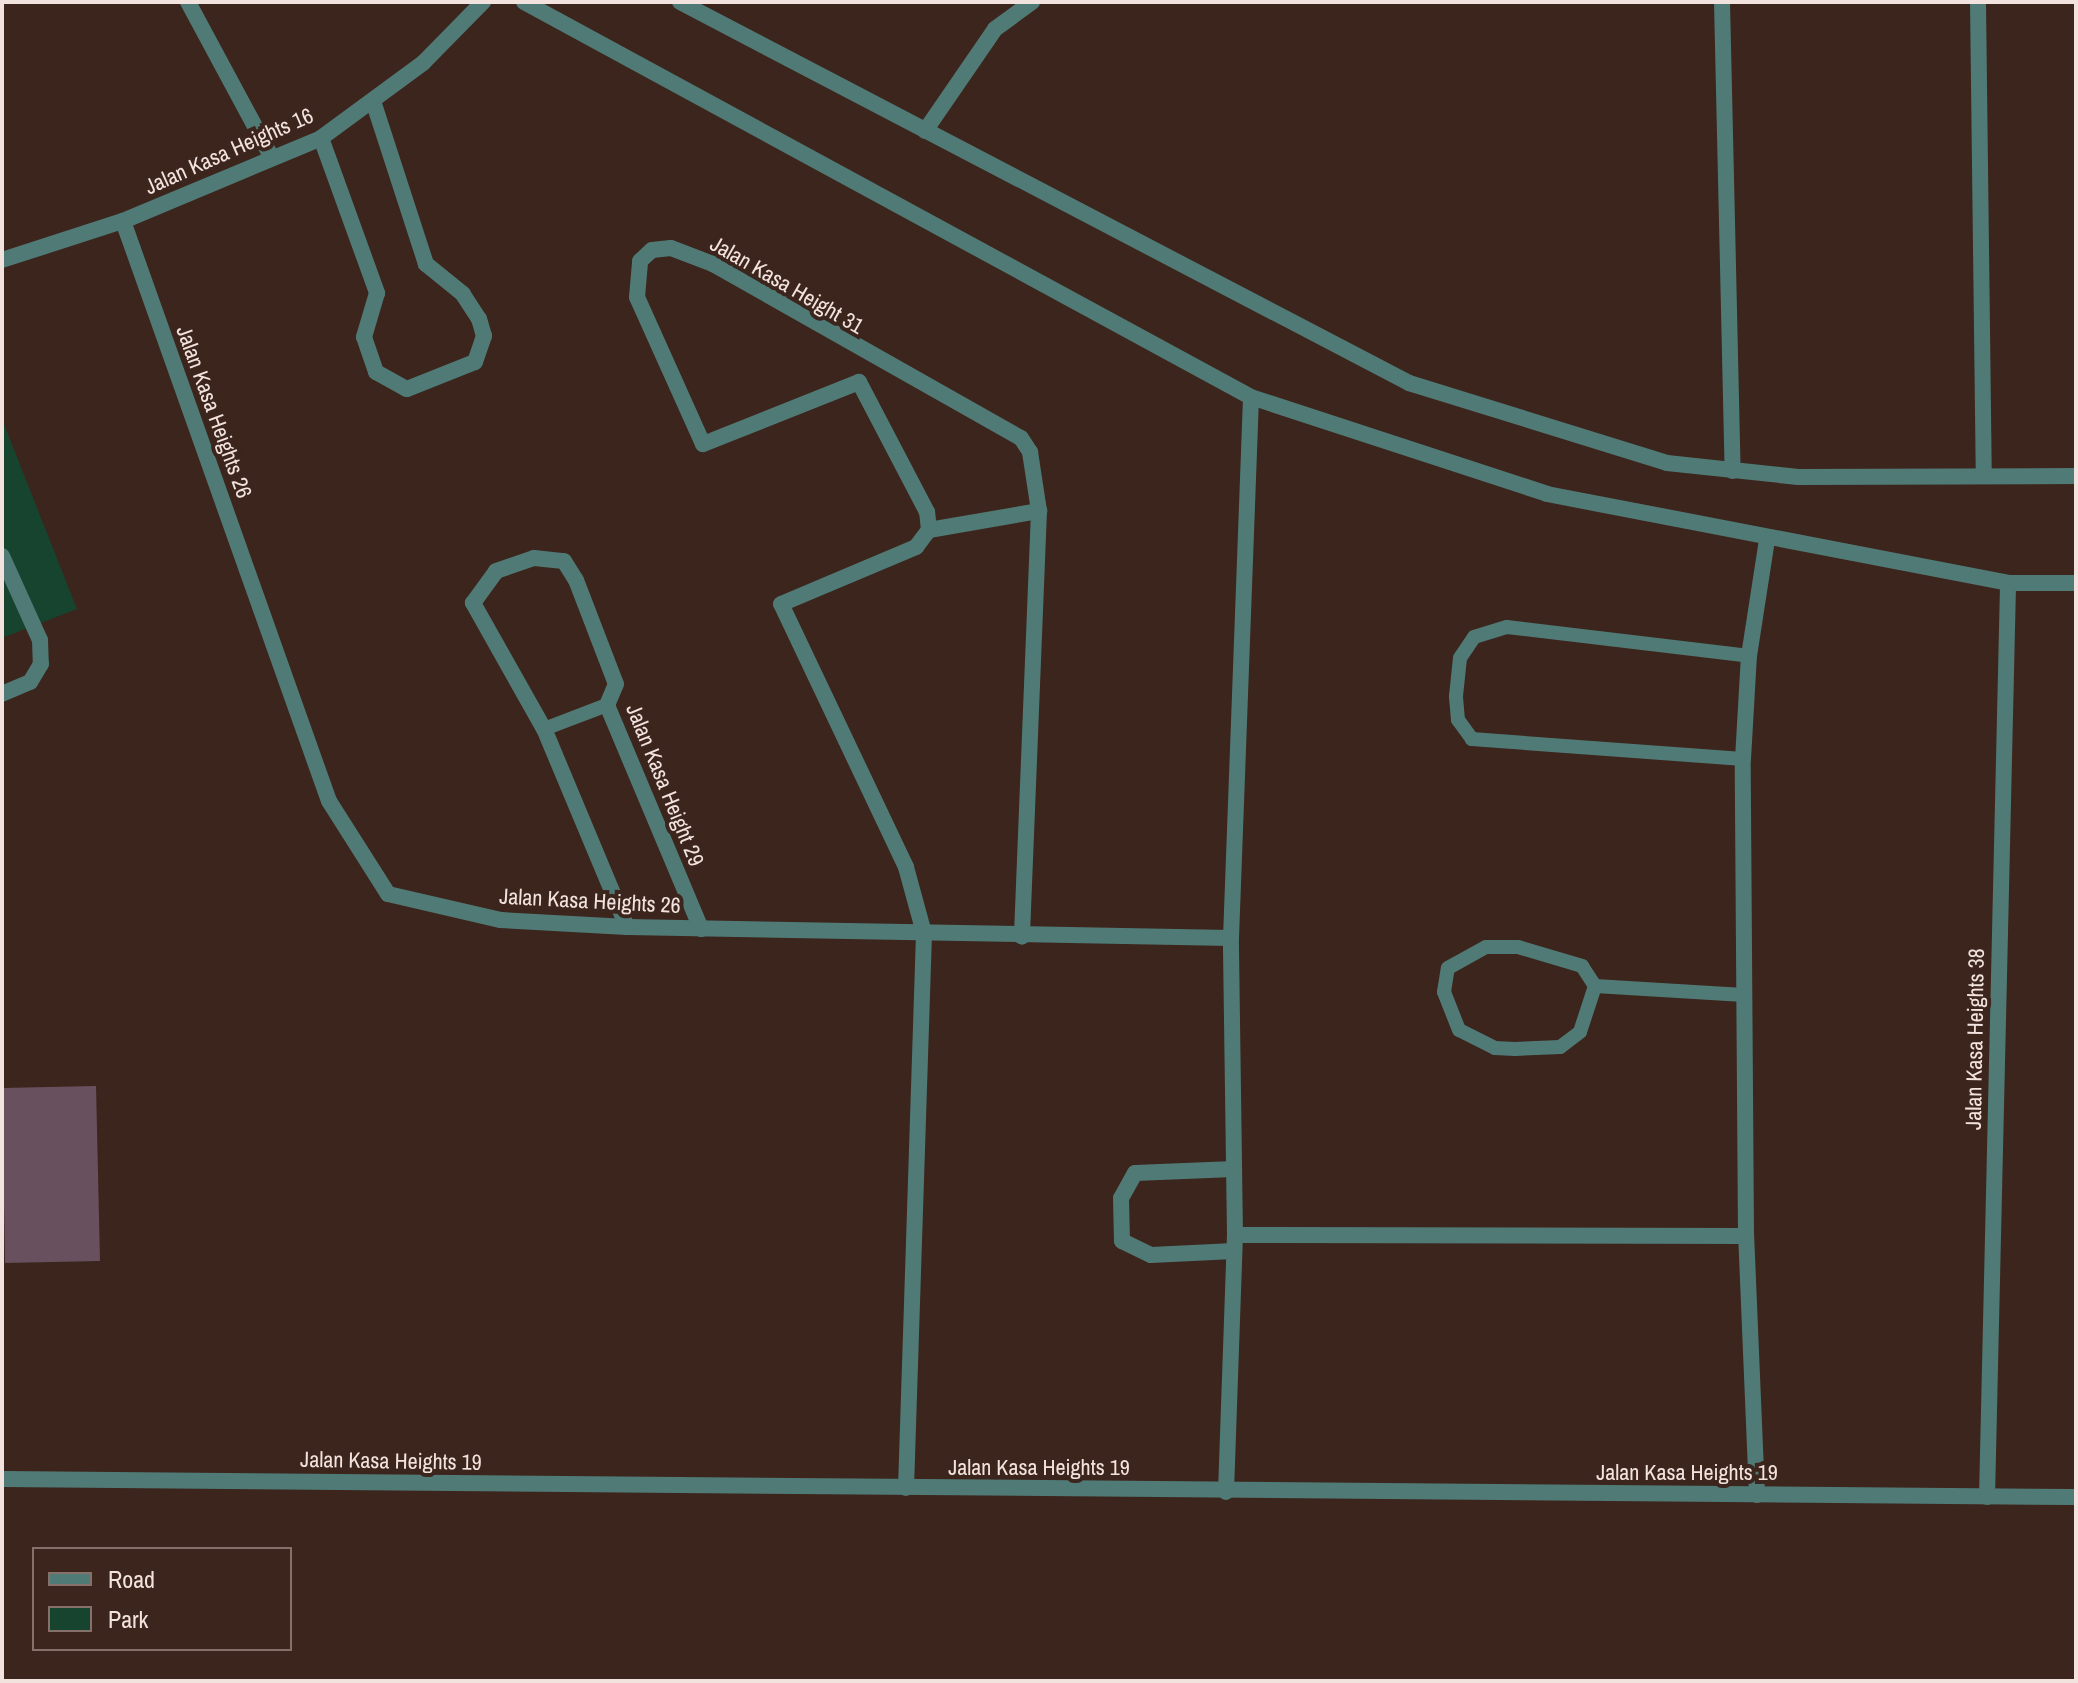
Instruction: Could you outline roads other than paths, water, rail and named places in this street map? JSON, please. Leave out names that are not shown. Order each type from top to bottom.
[{"type":"street","points":[[188,2],[271,156]]},
{"type":"street","name":"Jalan Kasa Heights 16","points":[[2,260],[123,221],[271,156],[321,138],[373,101],[483,2]]},
{"type":"street","points":[[524,2],[1251,397],[1547,494],[1767,540],[2008,583],[2076,583]]},
{"type":"street","points":[[680,2],[1409,383],[1667,463],[1733,471],[2076,476]]},
{"type":"street","points":[[925,131],[995,29],[1032,2]]},
{"type":"street","points":[[1722,2],[1733,471]]},
{"type":"street","points":[[1978,2],[1984,476]]},
{"type":"street","points":[[321,138],[377,293],[364,337],[376,372],[407,389],[475,362],[484,336],[479,319],[463,294],[426,264],[373,101]]},
{"type":"street","name":"Jalan Kasa Heights 26","points":[[123,221],[329,801],[388,894],[501,920],[627,927],[1022,937],[1231,938]]},
{"type":"street","name":"Jalan Kasa Height 31","points":[[859,382],[703,444],[637,297],[640,261],[671,248],[713,264],[882,365],[1021,438],[1034,467],[1039,511],[1022,937]]},
{"type":"street","points":[[882,365],[859,382],[927,512],[929,530]]},
{"type":"street","points":[[1226,1492],[1235,1243],[1231,938],[1251,397]]},
{"type":"street","points":[[906,1488],[924,933],[906,867],[781,604],[916,547],[929,530],[1039,511]]},
{"type":"street","points":[[1757,1495],[1746,1236],[1743,759],[1749,656],[1767,540]]},
{"type":"street","points":[[2,556],[40,640],[41,664],[30,682],[2,694]]},
{"type":"street","name":"Jalan Kasa Height 29","points":[[627,927],[544,729],[473,603],[496,571],[534,558],[564,561],[616,684],[607,705],[701,929]]},
{"type":"street","name":"Jalan Kasa Heights 38","points":[[1987,1497],[2008,583]]},
{"type":"street","points":[[1234,1169],[1135,1173],[1121,1198],[1122,1241],[1151,1255],[1235,1243],[1746,1236]]},
{"type":"street","name":"Jalan Kasa Heights 19","points":[[2,1479],[2076,1497]]},
{"type":"lane","points":[[1743,759],[1472,739],[1458,720],[1456,696],[1460,658],[1474,637],[1507,627],[1749,656]]},
{"type":"lane","points":[[544,729],[607,705]]},
{"type":"lane","points":[[1595,986],[1580,1032],[1560,1047],[1515,1049],[1495,1048],[1459,1030],[1444,992],[1448,968],[1486,947],[1564,956],[1595,986],[1744,995]]}]
